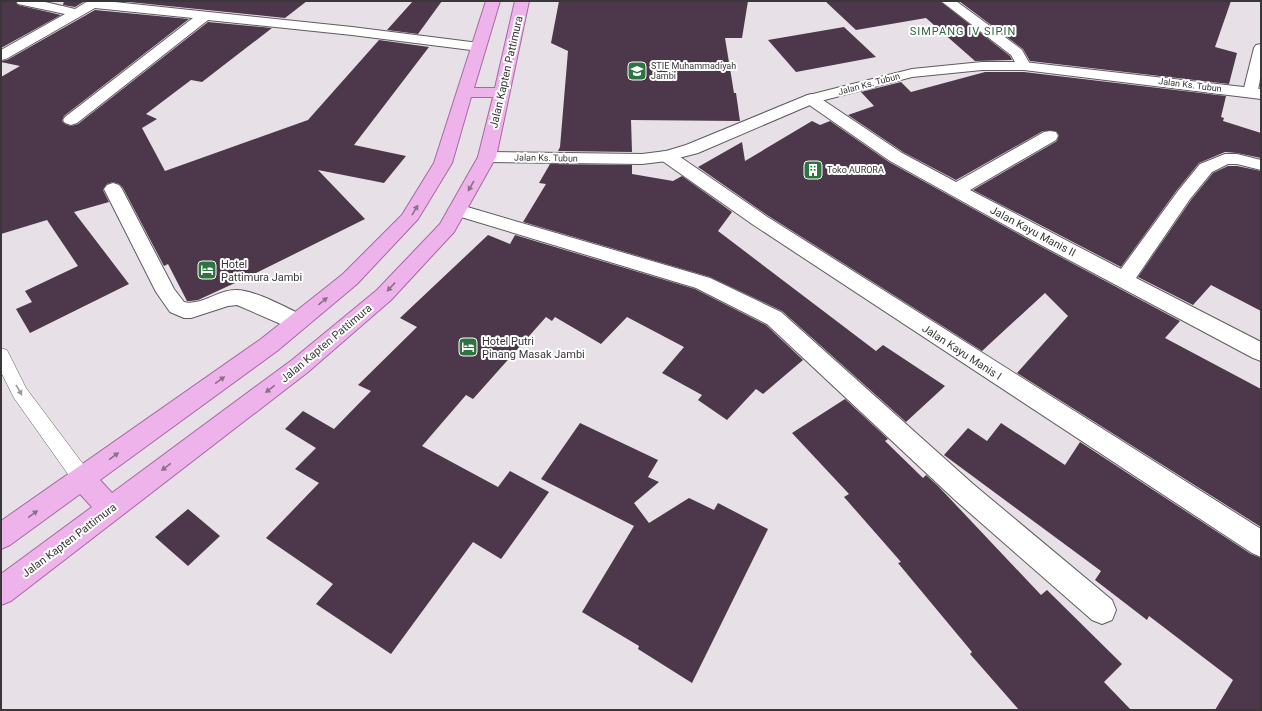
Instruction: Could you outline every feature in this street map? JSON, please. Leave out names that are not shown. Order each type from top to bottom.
[{"type":"main road","points":[[1,536],[269,345],[350,279],[409,219],[443,163],[493,1]]},
{"type":"main road","name":"Jalan Kapten Pattimura","points":[[1,591],[300,366],[378,300],[446,228],[487,157],[522,1]]},
{"type":"main road","points":[[464,93],[501,92]]},
{"type":"main road","points":[[82,478],[110,510]]},
{"type":"street","points":[[23,1],[78,13]]},
{"type":"street","points":[[948,1],[1017,53],[1024,66]]},
{"type":"street","points":[[1,56],[96,2],[479,47]]},
{"type":"street","points":[[71,120],[205,16]]},
{"type":"street","points":[[1256,93],[1261,48]]},
{"type":"street","name":"Jalan Ks. Tubun","points":[[487,157],[642,159],[666,156],[692,149],[716,140],[811,99],[912,73],[982,66],[1024,66],[1256,93]]},
{"type":"street","name":"Jalan Kayu Manis II","points":[[811,99],[896,156],[956,190],[1261,352]]},
{"type":"street","points":[[956,190],[1050,136]]},
{"type":"street","name":"Jalan Kayu Manis I","points":[[666,156],[779,233],[1261,544]]},
{"type":"street","points":[[1124,280],[1184,195],[1206,168],[1225,159],[1237,159],[1261,165]]},
{"type":"street","points":[[113,189],[166,292],[176,306],[184,310],[197,309],[237,297],[297,322]]},
{"type":"street","points":[[457,210],[703,282],[774,318],[964,492],[1102,610]]},
{"type":"lane","points":[[1,356],[20,393],[82,478]]},
{"type":"building","points":[[1,1],[15,1],[18,5],[61,15],[1,48]]},
{"type":"building","points":[[64,1],[85,1],[75,7],[63,5]]},
{"type":"building","points":[[119,1],[307,1],[285,18]]},
{"type":"building","points":[[413,1],[442,1],[418,34],[387,30]]},
{"type":"building","name":"STIE Muhammadiyah Jambi","points":[[559,1],[748,1],[742,38],[725,38],[740,121],[631,120],[632,152],[558,151],[560,147],[568,51],[551,43]]},
{"type":"building","points":[[825,1],[940,1],[1010,56],[1012,60],[975,61],[926,18],[856,30]]},
{"type":"building","points":[[959,1],[1231,1],[1215,47],[1237,53],[1229,84],[1030,61],[1023,49]]},
{"type":"building","points":[[95,10],[189,19],[64,116],[62,121],[71,126],[78,124],[208,22],[272,28],[202,82],[191,80],[146,114],[157,119],[142,128],[165,171],[308,120],[379,40],[429,47],[354,145],[406,156],[384,183],[318,170],[365,219],[248,277],[198,300],[190,301],[187,301],[168,264],[164,266],[123,188],[119,184],[113,182],[107,184],[103,190],[109,202],[74,212],[129,284],[30,333],[16,309],[32,302],[25,291],[78,266],[47,220],[1,234],[1,77],[20,66],[1,61],[7,60]]},
{"type":"building","points":[[844,27],[876,57],[796,72],[768,40]]},
{"type":"building","points":[[985,72],[1024,72],[1226,96],[1221,117],[1224,118],[1223,121],[1261,133],[1261,158],[1225,152],[1199,163],[1177,190],[1121,267],[973,190],[1057,141],[1059,135],[1056,131],[1043,131],[956,180],[903,152],[848,115],[874,106],[861,92],[901,82],[911,92]]},
{"type":"building","points":[[812,121],[820,125],[830,121],[889,162],[1040,246],[1180,321],[1165,338],[1261,389],[1261,527],[1017,373],[1068,316],[1045,293],[982,351],[767,215],[698,167],[742,142],[745,161]]},
{"type":"building","points":[[550,164],[632,165],[632,174],[673,181],[682,176],[732,212],[718,231],[876,351],[883,345],[945,386],[906,422],[782,311],[710,277],[523,222],[546,184],[539,183]]},
{"type":"building","points":[[1228,166],[1237,166],[1261,171],[1261,311],[1211,285],[1193,305],[1138,277],[1191,200],[1213,173]]},
{"type":"building","points":[[488,235],[510,244],[515,235],[695,289],[766,325],[803,360],[763,394],[756,389],[727,420],[698,400],[702,395],[662,373],[684,347],[627,317],[601,344],[555,317],[552,321],[546,317],[473,399],[466,395],[422,446],[498,487],[510,471],[549,492],[501,559],[473,542],[391,654],[316,604],[333,584],[266,538],[319,483],[295,469],[316,448],[285,429],[303,411],[334,429],[371,391],[358,385],[417,327],[400,318]]},
{"type":"building","points":[[845,399],[888,439],[885,441],[923,478],[926,475],[938,486],[1041,595],[1047,590],[1122,664],[1104,682],[1131,710],[1019,710],[970,654],[972,652],[898,563],[901,562],[844,497],[849,494],[792,433]]},
{"type":"building","points":[[580,423],[658,460],[648,477],[659,482],[634,503],[649,523],[689,498],[714,510],[718,503],[768,529],[692,683],[638,649],[639,646],[582,612],[634,526],[541,479]]},
{"type":"building","points":[[1001,423],[1065,465],[1080,442],[1251,554],[1261,558],[1261,710],[1215,710],[1233,680],[1149,616],[1147,620],[1095,580],[1101,571],[944,455],[968,428],[987,441]]},
{"type":"building","points":[[188,509],[220,536],[188,566],[155,537]]},
{"type":"place","name":"STIE Muhammadiyah Jambi","points":[[637,71]]},
{"type":"place","name":"Toko AURORA","points":[[813,170]]},
{"type":"place","name":"Hotel Pattimura Jambi","points":[[207,270]]},
{"type":"place","name":"Hotel Putri Pinang Masak Jambi","points":[[468,347]]},
{"type":"district","name":"SIMPANG IV SIPIN","points":[[963,31]]}]
